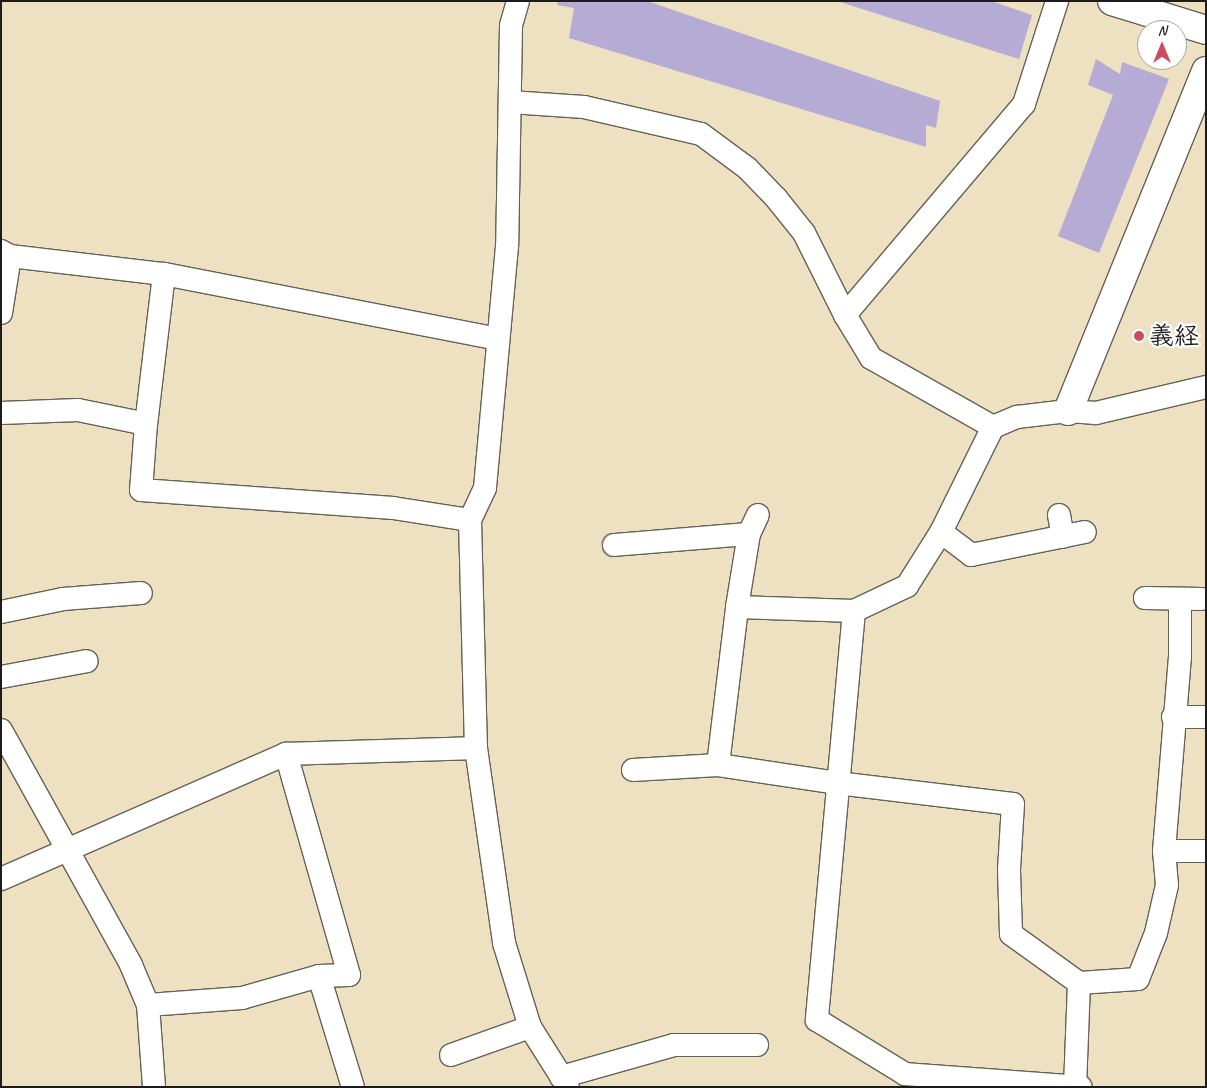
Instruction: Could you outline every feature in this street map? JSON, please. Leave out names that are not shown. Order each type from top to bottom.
[{"type":"street","points":[[518,1],[510,26],[507,246],[485,488],[470,520],[476,748],[504,942],[530,1027],[564,1082],[674,1045],[756,1046]]},
{"type":"street","points":[[846,315],[1024,104],[1057,1]]},
{"type":"street","points":[[1112,1],[1206,30]]},
{"type":"street","points":[[1068,411],[1206,71]]},
{"type":"street","points":[[510,102],[584,107],[701,134],[748,168],[776,198],[804,233],[846,315],[871,358],[993,427]]},
{"type":"street","points":[[1,313],[6,253],[164,274],[498,340]]},
{"type":"street","points":[[164,274],[146,424],[141,490],[393,508],[470,520]]},
{"type":"street","points":[[737,607],[854,611],[906,586],[941,532],[993,427],[1017,417],[1068,411],[1096,413],[1206,387]]},
{"type":"street","points":[[1,413],[78,410],[146,424]]},
{"type":"street","points":[[614,544],[753,524],[737,607],[718,765]]},
{"type":"street","points":[[941,532],[971,555],[1069,528]]},
{"type":"street","points":[[1,612],[63,600],[142,593]]},
{"type":"street","points":[[633,770],[718,765],[837,783],[1013,804],[1009,870],[1011,934],[1079,983],[1138,979],[1156,933],[1167,885],[1164,851],[1173,717],[1180,657],[1191,599],[1145,598]]},
{"type":"street","points":[[854,611],[817,1020],[905,1074],[1081,1087]]},
{"type":"street","points":[[1,677],[87,661]]},
{"type":"street","points":[[1173,717],[1206,717]]},
{"type":"street","points":[[1,730],[131,965],[148,1005],[154,1087]]},
{"type":"street","points":[[1,878],[286,754],[476,748]]},
{"type":"street","points":[[148,1005],[242,998],[319,976],[349,974],[286,754]]},
{"type":"street","points":[[1164,851],[1206,851]]},
{"type":"street","points":[[319,976],[353,1087]]},
{"type":"street","points":[[1075,1086],[1079,983]]},
{"type":"street","points":[[451,1055],[530,1027]]},
{"type":"building","points":[[558,1],[647,1],[940,101],[936,128],[926,125],[926,147],[569,38],[574,8],[557,5]]},
{"type":"building","points":[[837,1],[991,1],[1032,15],[1019,59]]},
{"type":"building","points":[[1096,59],[1120,74],[1122,62],[1137,67],[1137,70],[1144,70],[1169,79],[1099,253],[1058,236],[1113,95],[1088,85]]},
{"type":"place","name":"義経","points":[[1139,336]]}]
